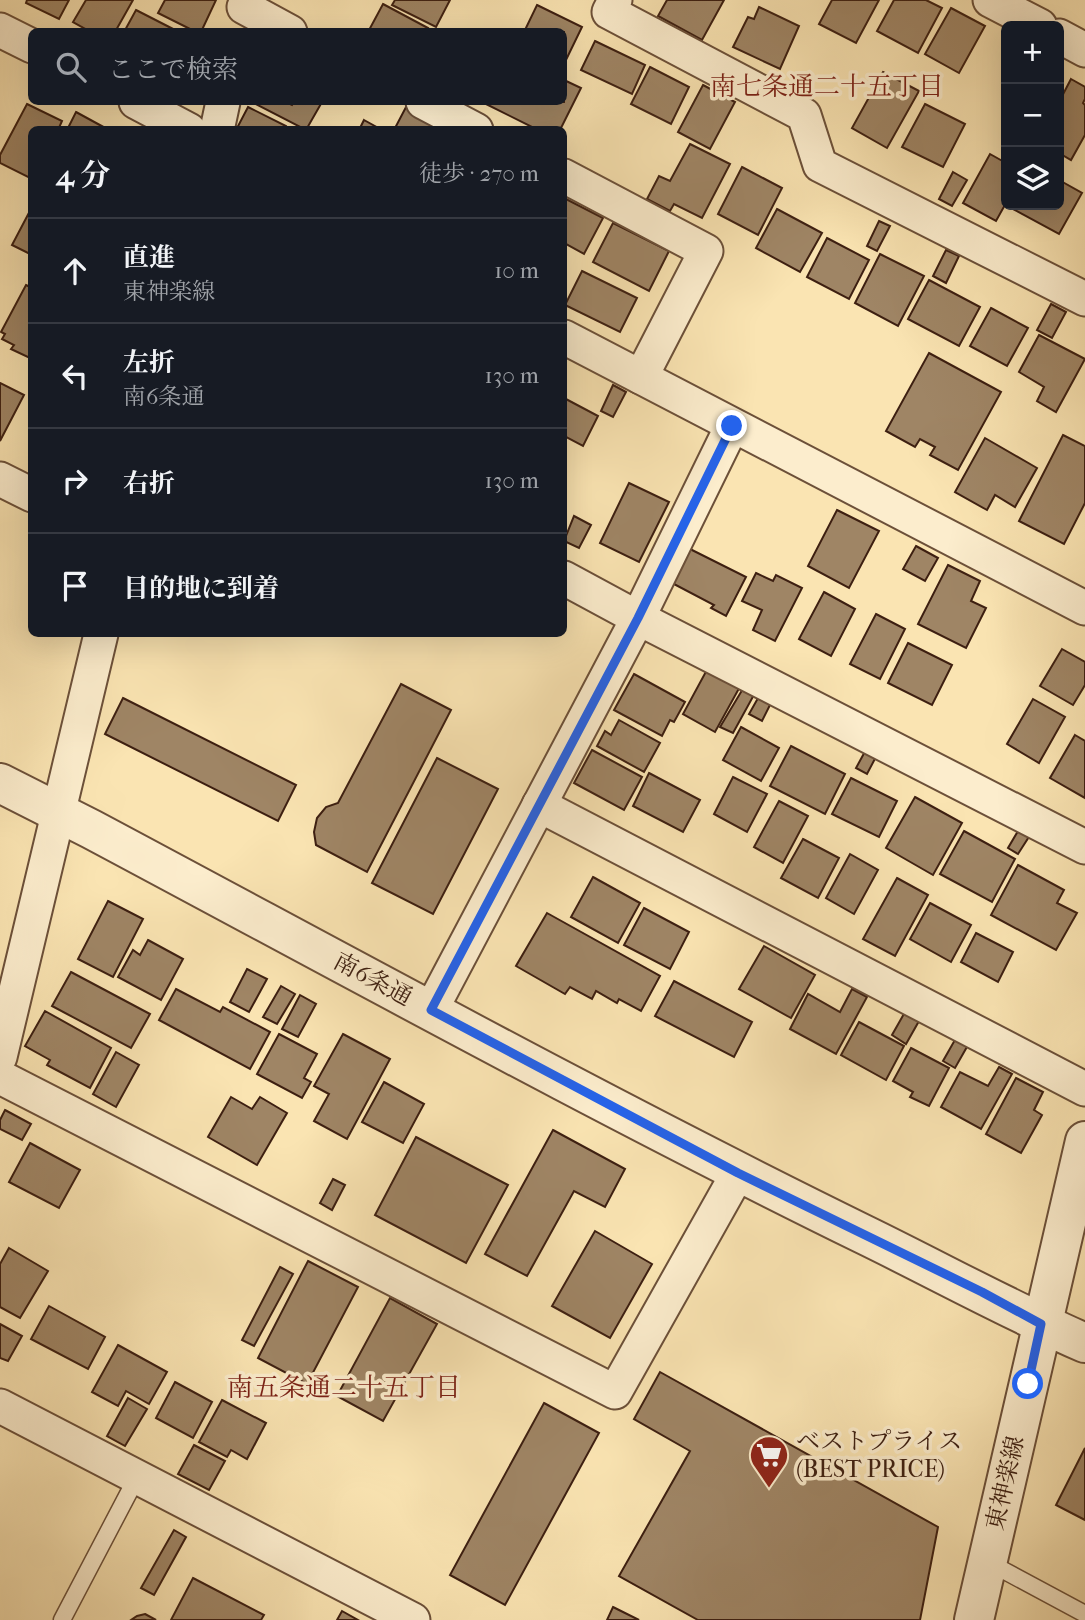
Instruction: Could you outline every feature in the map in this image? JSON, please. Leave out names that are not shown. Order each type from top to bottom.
[{"type":"street","points":[[615,0],[609,12],[804,115],[820,165],[1085,299]]},
{"type":"street","points":[[990,0],[1030,21]]},
{"type":"street","points":[[243,13],[280,28]]},
{"type":"street","points":[[0,30],[28,44]]},
{"type":"street","points":[[1064,39],[1085,50]]},
{"type":"street","points":[[142,105],[181,126]]},
{"type":"street","points":[[218,126],[222,105]]},
{"type":"street","points":[[429,105],[468,126]]},
{"type":"street","points":[[567,178],[706,251],[641,377]]},
{"type":"street","points":[[567,339],[1085,608]]},
{"type":"street","points":[[431,1010],[638,618],[732,426]]},
{"type":"street","points":[[0,479],[28,493]]},
{"type":"street","points":[[567,580],[1085,847]]},
{"type":"street","points":[[0,1057],[100,637]]},
{"type":"street","name":"南6条通","points":[[0,783],[738,1173],[982,1292],[1041,1324],[1085,1343]]},
{"type":"street","points":[[539,805],[1085,1089]]},
{"type":"street","points":[[0,1077],[615,1392],[738,1173]]},
{"type":"street","name":"東神楽線","points":[[974,1620],[1085,1141]]},
{"type":"street","points":[[0,1406],[413,1620]]},
{"type":"lane","points":[[62,1620],[137,1477]]},
{"type":"lane","points":[[988,1562],[1085,1614]]},
{"type":"building","points":[[27,0],[69,0],[59,19],[26,3]]},
{"type":"building","points":[[86,0],[133,0],[117,28],[84,28],[73,22]]},
{"type":"building","points":[[165,0],[216,0],[203,28],[188,28],[158,13]]},
{"type":"building","points":[[395,0],[450,0],[436,27],[392,5]]},
{"type":"building","points":[[667,0],[724,0],[702,40],[658,16]]},
{"type":"building","points":[[832,0],[879,0],[856,43],[819,24]]},
{"type":"building","points":[[894,0],[926,0],[942,8],[918,53],[877,31]]},
{"type":"building","points":[[383,4],[428,28],[370,28]]},
{"type":"building","points":[[537,5],[582,27],[567,58],[567,28],[526,28]]},
{"type":"building","points":[[759,7],[799,26],[780,69],[733,47],[748,17],[754,19]]},
{"type":"building","points":[[951,8],[985,26],[959,73],[925,54]]},
{"type":"building","points":[[136,10],[171,28],[126,28]]},
{"type":"building","points":[[595,41],[645,65],[632,94],[581,70]]},
{"type":"building","points":[[650,67],[689,87],[671,124],[631,104]]},
{"type":"building","points":[[883,72],[919,91],[887,148],[852,128]]},
{"type":"building","points":[[1071,79],[1085,87],[1085,135],[1071,160],[1064,156],[1064,92]]},
{"type":"building","points":[[567,81],[581,88],[562,126],[530,126],[488,105],[567,105]]},
{"type":"building","points":[[703,85],[735,102],[710,149],[678,132]]},
{"type":"building","points":[[27,104],[62,121],[60,126],[28,126],[28,177],[0,163],[0,155]]},
{"type":"building","points":[[925,104],[965,124],[943,167],[902,147]]},
{"type":"building","points":[[258,105],[320,105],[308,126],[298,126]]},
{"type":"building","points":[[248,107],[286,126],[238,126]]},
{"type":"building","points":[[406,107],[436,123],[435,126],[396,126]]},
{"type":"building","points":[[76,112],[102,126],[69,126]]},
{"type":"building","points":[[364,120],[375,126],[361,126]]},
{"type":"building","points":[[690,144],[730,164],[702,218],[674,204],[670,211],[647,199],[659,176],[670,181]]},
{"type":"building","points":[[990,154],[1001,160],[1002,210],[996,221],[963,203]]},
{"type":"building","points":[[742,167],[782,188],[758,235],[718,214]]},
{"type":"building","points":[[953,172],[967,180],[952,206],[939,199]]},
{"type":"building","points":[[1064,183],[1082,193],[1059,234],[1015,210],[1064,210]]},
{"type":"building","points":[[567,200],[603,218],[584,254],[567,245]]},
{"type":"building","points":[[777,209],[822,233],[800,272],[756,248]]},
{"type":"building","points":[[28,215],[28,253],[12,245]]},
{"type":"building","points":[[879,221],[890,226],[877,251],[867,246]]},
{"type":"building","points":[[613,223],[669,251],[649,291],[593,262]]},
{"type":"building","points":[[827,238],[869,260],[849,299],[807,277]]},
{"type":"building","points":[[946,250],[959,256],[946,283],[933,276]]},
{"type":"building","points":[[880,254],[924,276],[898,326],[855,303]]},
{"type":"building","points":[[582,271],[637,298],[620,332],[567,306]]},
{"type":"building","points":[[929,280],[980,307],[959,346],[908,319]]},
{"type":"building","points":[[26,285],[28,286],[28,357],[11,349],[14,345],[2,339],[5,334],[1,332]]},
{"type":"building","points":[[1051,304],[1066,312],[1052,338],[1037,330]]},
{"type":"building","points":[[991,308],[1028,328],[1007,366],[970,346]]},
{"type":"building","points":[[1039,335],[1085,359],[1056,412],[1037,401],[1044,387],[1019,372]]},
{"type":"building","points":[[929,353],[1001,392],[958,470],[930,455],[935,447],[920,439],[915,447],[886,431]]},
{"type":"building","points":[[0,383],[24,395],[0,441]]},
{"type":"building","points":[[613,385],[626,392],[613,417],[601,411]]},
{"type":"building","points":[[567,400],[598,416],[583,446],[567,438]]},
{"type":"building","points":[[1063,435],[1085,446],[1085,503],[1064,544],[1019,521]]},
{"type":"building","points":[[985,438],[1037,468],[1015,507],[995,495],[987,510],[955,492]]},
{"type":"building","points":[[629,483],[669,502],[639,562],[600,543]]},
{"type":"building","points":[[837,510],[879,531],[849,588],[808,566]]},
{"type":"building","points":[[574,516],[591,525],[579,548],[567,542],[567,534]]},
{"type":"building","points":[[916,546],[938,558],[925,581],[903,569]]},
{"type":"building","points":[[690,549],[746,577],[726,616],[711,608],[714,605],[672,583]]},
{"type":"building","points":[[948,565],[980,581],[971,601],[986,608],[966,648],[918,624]]},
{"type":"building","points":[[756,573],[773,581],[776,575],[802,588],[775,641],[753,630],[762,610],[742,601]]},
{"type":"building","points":[[824,592],[855,609],[831,656],[799,639]]},
{"type":"building","points":[[876,614],[905,629],[880,679],[850,664]]},
{"type":"building","points":[[908,643],[952,665],[932,705],[888,683]]},
{"type":"building","points":[[1062,649],[1085,662],[1085,685],[1073,705],[1040,686]]},
{"type":"building","points":[[709,666],[742,683],[715,732],[683,714]]},
{"type":"building","points":[[634,674],[685,702],[674,722],[670,720],[662,736],[614,710]]},
{"type":"building","points":[[401,684],[451,710],[367,872],[316,845],[314,832],[317,818],[326,807],[338,803]]},
{"type":"building","points":[[744,687],[755,693],[733,733],[720,727]]},
{"type":"building","points":[[762,691],[774,697],[762,721],[749,714]]},
{"type":"building","points":[[123,698],[296,785],[278,821],[105,734]]},
{"type":"building","points":[[1033,699],[1065,717],[1039,763],[1007,744]]},
{"type":"building","points":[[619,720],[660,743],[644,772],[597,746],[605,731],[611,735]]},
{"type":"building","points":[[741,727],[779,748],[761,781],[723,760]]},
{"type":"building","points":[[1075,735],[1085,741],[1085,798],[1050,778]]},
{"type":"building","points":[[791,746],[845,774],[825,814],[770,786]]},
{"type":"building","points":[[868,746],[879,751],[867,774],[856,768]]},
{"type":"building","points":[[592,750],[642,777],[624,810],[574,783]]},
{"type":"building","points":[[437,758],[498,789],[433,914],[372,883]]},
{"type":"building","points":[[649,773],[700,800],[683,832],[633,806]]},
{"type":"building","points":[[733,777],[767,794],[747,832],[714,814]]},
{"type":"building","points":[[851,778],[897,801],[879,837],[832,814]]},
{"type":"building","points":[[915,797],[962,823],[933,875],[886,848]]},
{"type":"building","points":[[779,801],[808,816],[783,863],[754,847]]},
{"type":"building","points":[[1021,826],[1032,832],[1018,854],[1008,848]]},
{"type":"building","points":[[964,831],[1015,859],[992,902],[940,874]]},
{"type":"building","points":[[803,839],[839,858],[818,898],[781,878]]},
{"type":"building","points":[[850,854],[878,870],[854,914],[826,898]]},
{"type":"building","points":[[1018,865],[1064,890],[1057,903],[1077,913],[1056,950],[991,915]]},
{"type":"building","points":[[593,877],[640,903],[618,943],[571,917]]},
{"type":"building","points":[[897,878],[928,895],[895,956],[863,939]]},
{"type":"building","points":[[108,901],[143,919],[113,977],[78,959]]},
{"type":"building","points":[[930,903],[971,925],[951,962],[910,939]]},
{"type":"building","points":[[644,908],[689,932],[670,969],[624,945]]},
{"type":"building","points":[[547,913],[660,976],[641,1011],[619,999],[617,1003],[596,991],[592,999],[570,987],[565,994],[516,966]]},
{"type":"building","points":[[976,933],[1013,952],[998,982],[961,962]]},
{"type":"building","points":[[148,940],[183,959],[161,1000],[118,977],[133,950],[140,955]]},
{"type":"building","points":[[764,946],[815,975],[791,1018],[739,989]]},
{"type":"building","points":[[247,969],[267,979],[249,1012],[230,1002]]},
{"type":"building","points":[[71,972],[150,1014],[131,1048],[52,1006]]},
{"type":"building","points":[[674,981],[752,1022],[734,1057],[655,1016]]},
{"type":"building","points":[[281,986],[295,994],[277,1024],[263,1017]]},
{"type":"building","points":[[176,989],[220,1012],[223,1007],[270,1032],[250,1069],[159,1020]]},
{"type":"building","points":[[852,989],[867,997],[836,1054],[790,1029],[808,994],[840,1012]]},
{"type":"building","points":[[300,995],[316,1004],[298,1037],[282,1029]]},
{"type":"building","points":[[45,1011],[111,1048],[90,1088],[47,1065],[50,1060],[25,1046]]},
{"type":"building","points":[[905,1012],[919,1021],[906,1044],[892,1035]]},
{"type":"building","points":[[859,1022],[904,1046],[886,1080],[841,1055]]},
{"type":"building","points":[[279,1034],[317,1054],[304,1078],[311,1082],[302,1098],[257,1074]]},
{"type":"building","points":[[343,1034],[390,1059],[347,1139],[314,1121],[329,1094],[314,1086]]},
{"type":"building","points":[[956,1038],[968,1045],[955,1068],[943,1061]]},
{"type":"building","points":[[911,1048],[949,1068],[929,1106],[910,1097],[913,1092],[893,1081]]},
{"type":"building","points":[[116,1052],[139,1065],[116,1107],[93,1094]]},
{"type":"building","points":[[999,1067],[1012,1074],[981,1129],[941,1107],[960,1072],[988,1086]]},
{"type":"building","points":[[1016,1078],[1043,1092],[1034,1110],[1042,1115],[1021,1153],[986,1134]]},
{"type":"building","points":[[384,1082],[424,1104],[403,1143],[362,1122]]},
{"type":"building","points":[[231,1097],[252,1109],[260,1097],[287,1113],[257,1165],[208,1137]]},
{"type":"building","points":[[5,1110],[31,1124],[22,1140],[0,1129],[0,1120]]},
{"type":"building","points":[[553,1130],[625,1169],[605,1207],[574,1191],[527,1276],[485,1254]]},
{"type":"building","points":[[416,1137],[508,1185],[466,1263],[375,1215]]},
{"type":"building","points":[[30,1143],[80,1170],[59,1208],[9,1182]]},
{"type":"building","points":[[333,1179],[345,1185],[332,1210],[320,1203]]},
{"type":"building","points":[[595,1231],[652,1264],[610,1338],[552,1306]]},
{"type":"building","points":[[9,1248],[48,1271],[20,1318],[0,1307],[0,1264]]},
{"type":"building","points":[[308,1261],[358,1287],[307,1384],[258,1358]]},
{"type":"building","points":[[280,1267],[293,1274],[254,1346],[242,1340]]},
{"type":"building","points":[[390,1298],[437,1324],[383,1421],[337,1396]]},
{"type":"building","points":[[49,1306],[105,1337],[88,1369],[31,1339]]},
{"type":"building","points":[[0,1324],[22,1336],[8,1361],[0,1358]]},
{"type":"building","points":[[118,1345],[167,1372],[149,1404],[126,1391],[118,1406],[92,1392]]},
{"type":"building","name":"ベストプライス (BEST PRICE)","points":[[660,1372],[938,1527],[920,1620],[698,1620],[619,1576],[690,1451],[634,1419]]},
{"type":"building","points":[[175,1382],[212,1402],[193,1438],[156,1418]]},
{"type":"building","points":[[128,1398],[147,1409],[125,1446],[107,1436]]},
{"type":"building","points":[[222,1400],[266,1423],[247,1459],[231,1450],[227,1457],[199,1442]]},
{"type":"building","points":[[544,1403],[599,1433],[505,1605],[450,1575]]},
{"type":"building","points":[[194,1445],[225,1461],[209,1490],[178,1474]]},
{"type":"building","points":[[1085,1448],[1085,1520],[1056,1505]]},
{"type":"building","points":[[174,1530],[186,1537],[154,1595],[141,1588]]},
{"type":"building","points":[[193,1578],[264,1615],[261,1620],[171,1620]]},
{"type":"building","points":[[613,1607],[639,1620],[607,1620]]},
{"type":"building","points":[[342,1611],[358,1620],[337,1620]]},
{"type":"building","points":[[145,1614],[156,1620],[131,1620],[137,1616]]},
{"type":"place","name":"ベストプライス (BEST PRICE)","points":[[769,1489]]},
{"type":"district","name":"南七条通二十五丁目","points":[[827,86]]},
{"type":"district","name":"南五条通二十五丁目","points":[[344,1387]]},
{"type":"route","points":[[732,426],[638,618],[431,1010],[738,1173],[982,1292],[1041,1324],[1028,1384]]}]
